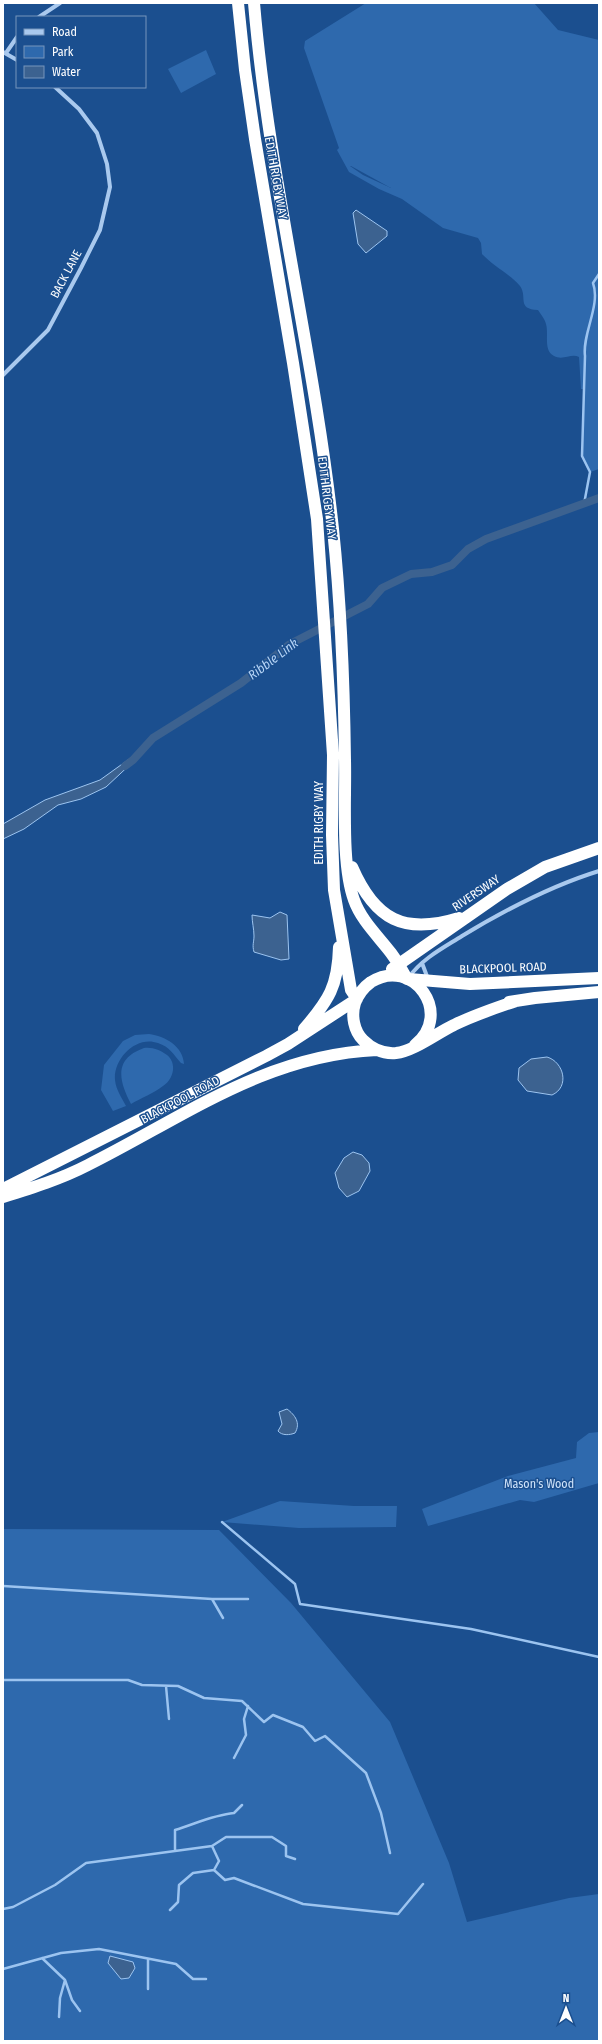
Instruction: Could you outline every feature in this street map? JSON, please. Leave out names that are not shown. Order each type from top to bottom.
[{"type":"highway","name":"EDITH RIGBY WAY","points":[[238,3],[245,70],[254,132],[305,436],[317,519],[333,755],[332,835],[334,890],[338,924],[351,990],[357,999]]},
{"type":"highway","name":"EDITH RIGBY WAY","points":[[254,3],[263,96],[320,428],[333,531],[339,610],[345,750],[347,855],[354,901],[371,930],[398,964],[407,979]]},
{"type":"highway","name":"RIVERSWAY","points":[[378,979],[507,889],[545,868],[599,848]]},
{"type":"highway","points":[[347,855],[359,884],[376,908],[397,921],[423,925],[450,921],[474,911]]},
{"type":"highway","points":[[294,1040],[319,1012],[332,992],[338,964],[338,924]]},
{"type":"highway","points":[[415,1046],[428,1029],[431,1014],[428,1000],[420,987],[407,979],[393,976],[378,979],[365,987],[357,999],[353,1014],[356,1029],[364,1041],[377,1050],[396,1053],[415,1046],[469,1018],[516,1001]]},
{"type":"highway","name":"BLACKPOOL ROAD","points":[[407,979],[430,982],[482,984],[599,978]]},
{"type":"highway","points":[[428,1029],[467,1012],[516,1001],[599,992]]},
{"type":"highway","name":"BLACKPOOL ROAD","points":[[3,1189],[294,1040],[357,999]]},
{"type":"highway","name":"BLACKPOOL ROAD","points":[[3,1197],[46,1183],[87,1165],[200,1105],[270,1071],[326,1055],[377,1050]]},
{"type":"street","points":[[40,16],[60,3]]},
{"type":"street","points":[[16,38],[4,53],[16,59]]},
{"type":"street","name":"BACK LANE","points":[[3,375],[48,330],[100,230],[110,188],[107,164],[96,133],[79,109],[56,88]]},
{"type":"street","points":[[407,979],[422,963],[453,942],[509,909],[540,893],[599,871]]},
{"type":"street","points":[[422,963],[430,982]]},
{"type":"green space","points":[[366,3],[534,3],[558,30],[599,40],[599,469],[590,472],[582,456],[584,389],[581,389],[579,357],[573,356],[561,358],[551,354],[547,346],[547,328],[544,319],[538,310],[531,309],[525,305],[520,286],[482,254],[481,243],[478,238],[443,228],[402,199],[379,189],[349,172],[337,150],[339,148],[304,48],[305,41]],"holes":[[[351,166],[391,188],[363,175]]]},
{"type":"green space","points":[[206,50],[216,74],[181,93],[168,69]]},
{"type":"green space","points":[[149,1034],[161,1037],[177,1047],[183,1058],[184,1064],[181,1063],[168,1049],[158,1043],[150,1041],[142,1042],[134,1046],[122,1057],[115,1072],[115,1080],[119,1094],[126,1106],[113,1111],[101,1090],[104,1065],[123,1041],[135,1035]]},
{"type":"green space","points":[[144,1048],[156,1049],[167,1055],[172,1062],[173,1071],[167,1083],[156,1091],[131,1104],[124,1087],[121,1072],[123,1064],[127,1058]]},
{"type":"green space","name":"Mason's Wood","points":[[599,1432],[599,1483],[534,1502],[520,1500],[428,1526],[422,1509],[508,1476],[576,1458],[577,1442],[589,1433]]},
{"type":"green space","points":[[280,1501],[354,1506],[397,1506],[396,1527],[299,1528],[222,1522]]},
{"type":"green space","points":[[3,1529],[219,1530],[291,1603],[390,1722],[449,1863],[467,1922],[569,1898],[599,1894],[599,2041],[3,2041]]},
{"type":"water","points":[[356,210],[387,231],[387,236],[366,253],[358,244],[353,213]]},
{"type":"water","points":[[132,757],[135,760],[106,787],[81,799],[58,805],[24,829],[3,839],[3,824],[45,800],[100,780]]},
{"type":"water","points":[[280,912],[287,915],[289,959],[281,960],[254,952],[252,915],[270,918]]},
{"type":"water","points":[[547,1057],[553,1060],[561,1069],[563,1081],[561,1086],[558,1091],[552,1095],[527,1091],[518,1080],[519,1068],[531,1059]]},
{"type":"water","points":[[353,1152],[362,1155],[369,1163],[370,1171],[359,1191],[347,1197],[339,1188],[335,1173],[344,1158]]},
{"type":"water","points":[[287,1409],[295,1417],[297,1429],[295,1433],[286,1435],[278,1431],[282,1424],[279,1412]]},
{"type":"water","points":[[110,1956],[133,1962],[135,1968],[129,1978],[121,1979],[108,1963]]},
{"type":"waterway","points":[[584,504],[590,472],[582,456],[585,347],[595,301],[593,283],[599,274]]},
{"type":"waterway","name":"Ribble Link","points":[[125,766],[133,760],[153,738],[241,683],[290,644],[368,604],[382,588],[411,574],[432,572],[452,565],[468,549],[486,539],[599,498]]},
{"type":"waterway","points":[[222,1522],[295,1584],[300,1604],[471,1629],[599,1657]]},
{"type":"waterway","points":[[3,1586],[212,1599],[248,1599]]},
{"type":"waterway","points":[[212,1599],[223,1618]]},
{"type":"waterway","points":[[3,1680],[128,1680],[142,1685],[178,1686],[204,1698],[242,1701],[264,1722],[273,1715],[303,1727],[315,1741],[325,1736],[366,1773],[381,1813],[390,1853]]},
{"type":"waterway","points":[[166,1686],[169,1719]]},
{"type":"waterway","points":[[234,1758],[246,1735],[244,1719],[248,1706]]},
{"type":"waterway","points":[[175,1850],[175,1830],[211,1818],[234,1813],[242,1805]]},
{"type":"waterway","points":[[3,1909],[13,1907],[55,1885],[86,1863],[212,1846],[226,1837],[272,1837],[286,1846],[286,1856],[295,1859]]},
{"type":"waterway","points":[[212,1846],[219,1861],[214,1870],[225,1880],[234,1878],[303,1904],[398,1914],[423,1884]]},
{"type":"waterway","points":[[170,1910],[178,1902],[179,1885],[193,1873],[214,1870]]},
{"type":"waterway","points":[[3,1969],[61,1953],[99,1949],[176,1964],[193,1979],[206,1979]]},
{"type":"waterway","points":[[42,1958],[65,1980],[72,2000],[80,2011]]},
{"type":"waterway","points":[[148,1959],[148,1989]]},
{"type":"waterway","points":[[59,2017],[60,1998],[65,1980]]}]
